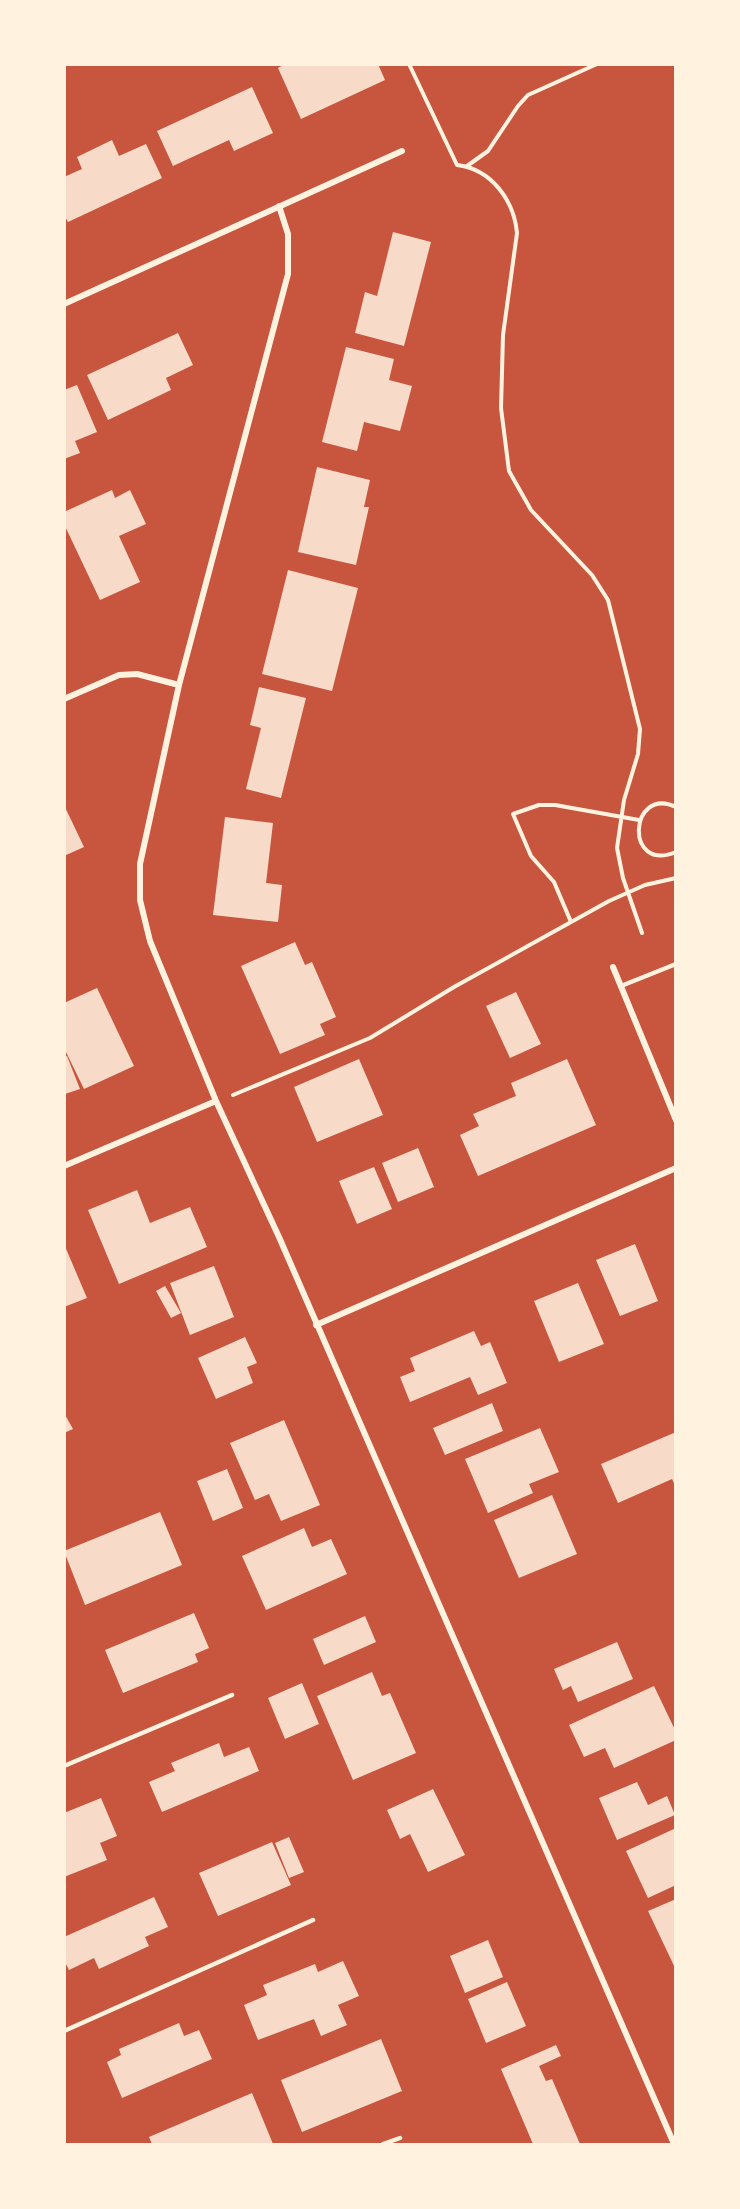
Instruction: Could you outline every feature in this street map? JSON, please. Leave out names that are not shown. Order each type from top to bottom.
[{"type":"street","points":[[64,304],[402,151]]},
{"type":"street","points":[[279,206],[288,234],[288,274],[178,685],[140,864],[140,900],[150,940],[216,1101],[674,2145]]},
{"type":"street","points":[[64,699],[119,675],[137,674],[178,685]]},
{"type":"street","points":[[614,967],[675,1120]]},
{"type":"street","points":[[64,1166],[216,1101]]},
{"type":"street","points":[[316,1325],[675,1168]]},
{"type":"lane","points":[[621,986],[675,964]]},
{"type":"lane","points":[[64,1766],[232,1695]]},
{"type":"lane","points":[[64,2031],[313,1920]]},
{"type":"lane","points":[[383,2145],[400,2138]]},
{"type":"path","points":[[410,64],[457,165],[478,170],[491,180],[512,208],[516,219],[517,233],[503,335],[501,408],[509,471],[531,510],[599,585],[608,600],[618,649],[631,688],[639,729],[638,754],[622,816],[618,863],[642,933]]},
{"type":"path","points":[[466,166],[488,152],[518,106],[528,95],[597,64]]},
{"type":"path","points":[[571,922],[554,882],[531,856],[513,814],[539,805],[555,805],[639,820]]},
{"type":"path","points":[[675,807],[656,805],[639,820],[638,836],[647,850],[662,856],[675,854]]},
{"type":"path","points":[[216,1101],[377,1034],[454,987],[627,892],[675,878]]},
{"type":"building","points":[[285,64],[378,64],[385,80],[301,119],[278,68]]},
{"type":"building","points":[[252,87],[273,133],[234,151],[229,140],[173,166],[157,131]]},
{"type":"building","points":[[112,140],[119,156],[146,144],[162,178],[68,222],[64,215],[64,177],[82,169],[77,157]]},
{"type":"building","points":[[393,232],[431,242],[404,346],[355,333],[365,292],[377,296]]},
{"type":"building","points":[[178,333],[193,365],[166,378],[171,390],[108,420],[87,375]]},
{"type":"building","points":[[346,347],[394,359],[389,380],[412,386],[400,431],[364,422],[357,451],[322,442]]},
{"type":"building","points":[[77,385],[97,432],[75,441],[80,453],[64,459],[64,390]]},
{"type":"building","points":[[317,467],[370,480],[364,507],[369,507],[356,565],[298,552]]},
{"type":"building","points":[[112,490],[115,498],[130,490],[146,524],[119,536],[140,582],[100,600],[64,524],[64,512]]},
{"type":"building","points":[[288,570],[358,588],[332,691],[262,674]]},
{"type":"building","points":[[259,687],[306,698],[281,798],[246,789],[261,728],[250,725]]},
{"type":"building","points":[[64,805],[84,847],[64,856]]},
{"type":"building","points":[[225,817],[273,823],[266,883],[282,885],[278,922],[213,915]]},
{"type":"building","points":[[295,942],[305,965],[312,962],[336,1017],[320,1024],[325,1035],[280,1054],[241,966]]},
{"type":"building","points":[[97,988],[134,1066],[84,1089],[64,1048],[64,1003]]},
{"type":"building","points":[[516,992],[541,1044],[510,1058],[486,1006]]},
{"type":"building","points":[[67,1056],[80,1089],[65,1094],[64,1057]]},
{"type":"building","points":[[359,1059],[383,1115],[317,1142],[294,1087]]},
{"type":"building","points":[[567,1059],[596,1125],[478,1176],[460,1135],[479,1126],[473,1114],[516,1096],[511,1083]]},
{"type":"building","points":[[418,1148],[434,1187],[398,1202],[382,1163]]},
{"type":"building","points":[[374,1167],[392,1209],[357,1224],[339,1181]]},
{"type":"building","points":[[137,1190],[150,1223],[190,1207],[207,1247],[119,1284],[88,1210]]},
{"type":"building","points":[[64,1244],[87,1298],[64,1307]]},
{"type":"building","points":[[635,1244],[658,1301],[620,1316],[596,1260]]},
{"type":"building","points":[[214,1266],[234,1317],[190,1335],[170,1283]]},
{"type":"building","points":[[578,1283],[604,1344],[559,1362],[534,1301]]},
{"type":"building","points":[[165,1286],[181,1313],[171,1318],[156,1291]]},
{"type":"building","points":[[474,1331],[481,1346],[490,1342],[507,1383],[478,1395],[470,1377],[410,1402],[400,1377],[415,1371],[410,1358]]},
{"type":"building","points":[[245,1337],[257,1363],[247,1367],[253,1383],[216,1399],[198,1358]]},
{"type":"building","points":[[492,1403],[503,1431],[445,1455],[433,1428]]},
{"type":"building","points":[[64,1413],[73,1429],[64,1433]]},
{"type":"building","points":[[284,1420],[320,1505],[281,1521],[269,1494],[255,1500],[230,1443]]},
{"type":"building","points":[[540,1428],[559,1472],[529,1484],[533,1493],[488,1513],[465,1459]]},
{"type":"building","points":[[676,1432],[676,1487],[672,1479],[618,1503],[601,1464]]},
{"type":"building","points":[[227,1469],[243,1508],[213,1521],[197,1481]]},
{"type":"building","points":[[552,1495],[577,1554],[519,1578],[494,1520]]},
{"type":"building","points":[[160,1512],[182,1565],[85,1605],[64,1551]]},
{"type":"building","points":[[304,1528],[312,1547],[331,1539],[347,1574],[266,1610],[242,1556]]},
{"type":"building","points":[[194,1613],[209,1648],[195,1654],[198,1662],[123,1693],[105,1650]]},
{"type":"building","points":[[365,1616],[376,1642],[324,1665],[313,1639]]},
{"type":"building","points":[[617,1642],[633,1679],[578,1702],[571,1686],[563,1690],[554,1669]]},
{"type":"building","points":[[372,1672],[382,1696],[390,1693],[416,1753],[353,1780],[317,1696]]},
{"type":"building","points":[[302,1683],[319,1724],[285,1739],[268,1698]]},
{"type":"building","points":[[654,1686],[676,1732],[676,1740],[614,1768],[605,1748],[584,1757],[569,1725]]},
{"type":"building","points":[[219,1743],[224,1757],[249,1747],[259,1771],[162,1812],[149,1782],[175,1771],[171,1763]]},
{"type":"building","points":[[637,1782],[648,1805],[667,1796],[675,1815],[617,1840],[599,1798]]},
{"type":"building","points":[[433,1789],[465,1855],[428,1872],[410,1834],[400,1839],[387,1810]]},
{"type":"building","points":[[101,1798],[117,1836],[100,1843],[107,1860],[64,1877],[64,1813]]},
{"type":"building","points":[[676,1828],[676,1885],[648,1898],[626,1851]]},
{"type":"building","points":[[289,1837],[304,1872],[289,1878],[275,1843]]},
{"type":"building","points":[[272,1842],[291,1885],[218,1916],[199,1873]]},
{"type":"building","points":[[154,1897],[168,1927],[145,1937],[149,1946],[99,1969],[94,1958],[69,1970],[64,1960],[64,1937]]},
{"type":"building","points":[[676,1899],[676,1970],[648,1911]]},
{"type":"building","points":[[488,1940],[503,1977],[465,1993],[450,1956]]},
{"type":"building","points":[[343,1961],[359,1996],[338,2005],[347,2025],[321,2036],[314,2019],[258,2040],[244,2005],[267,1995],[263,1985],[315,1964],[318,1972]]},
{"type":"building","points":[[507,1982],[526,2026],[486,2043],[468,1999]]},
{"type":"building","points":[[179,2023],[184,2036],[199,2030],[212,2059],[122,2098],[107,2062],[121,2055],[119,2049]]},
{"type":"building","points":[[381,2039],[402,2091],[302,2132],[281,2080]]},
{"type":"building","points":[[556,2045],[561,2056],[539,2066],[546,2081],[552,2079],[580,2144],[533,2144],[501,2069]]},
{"type":"building","points":[[252,2093],[273,2144],[152,2144],[149,2137]]}]
